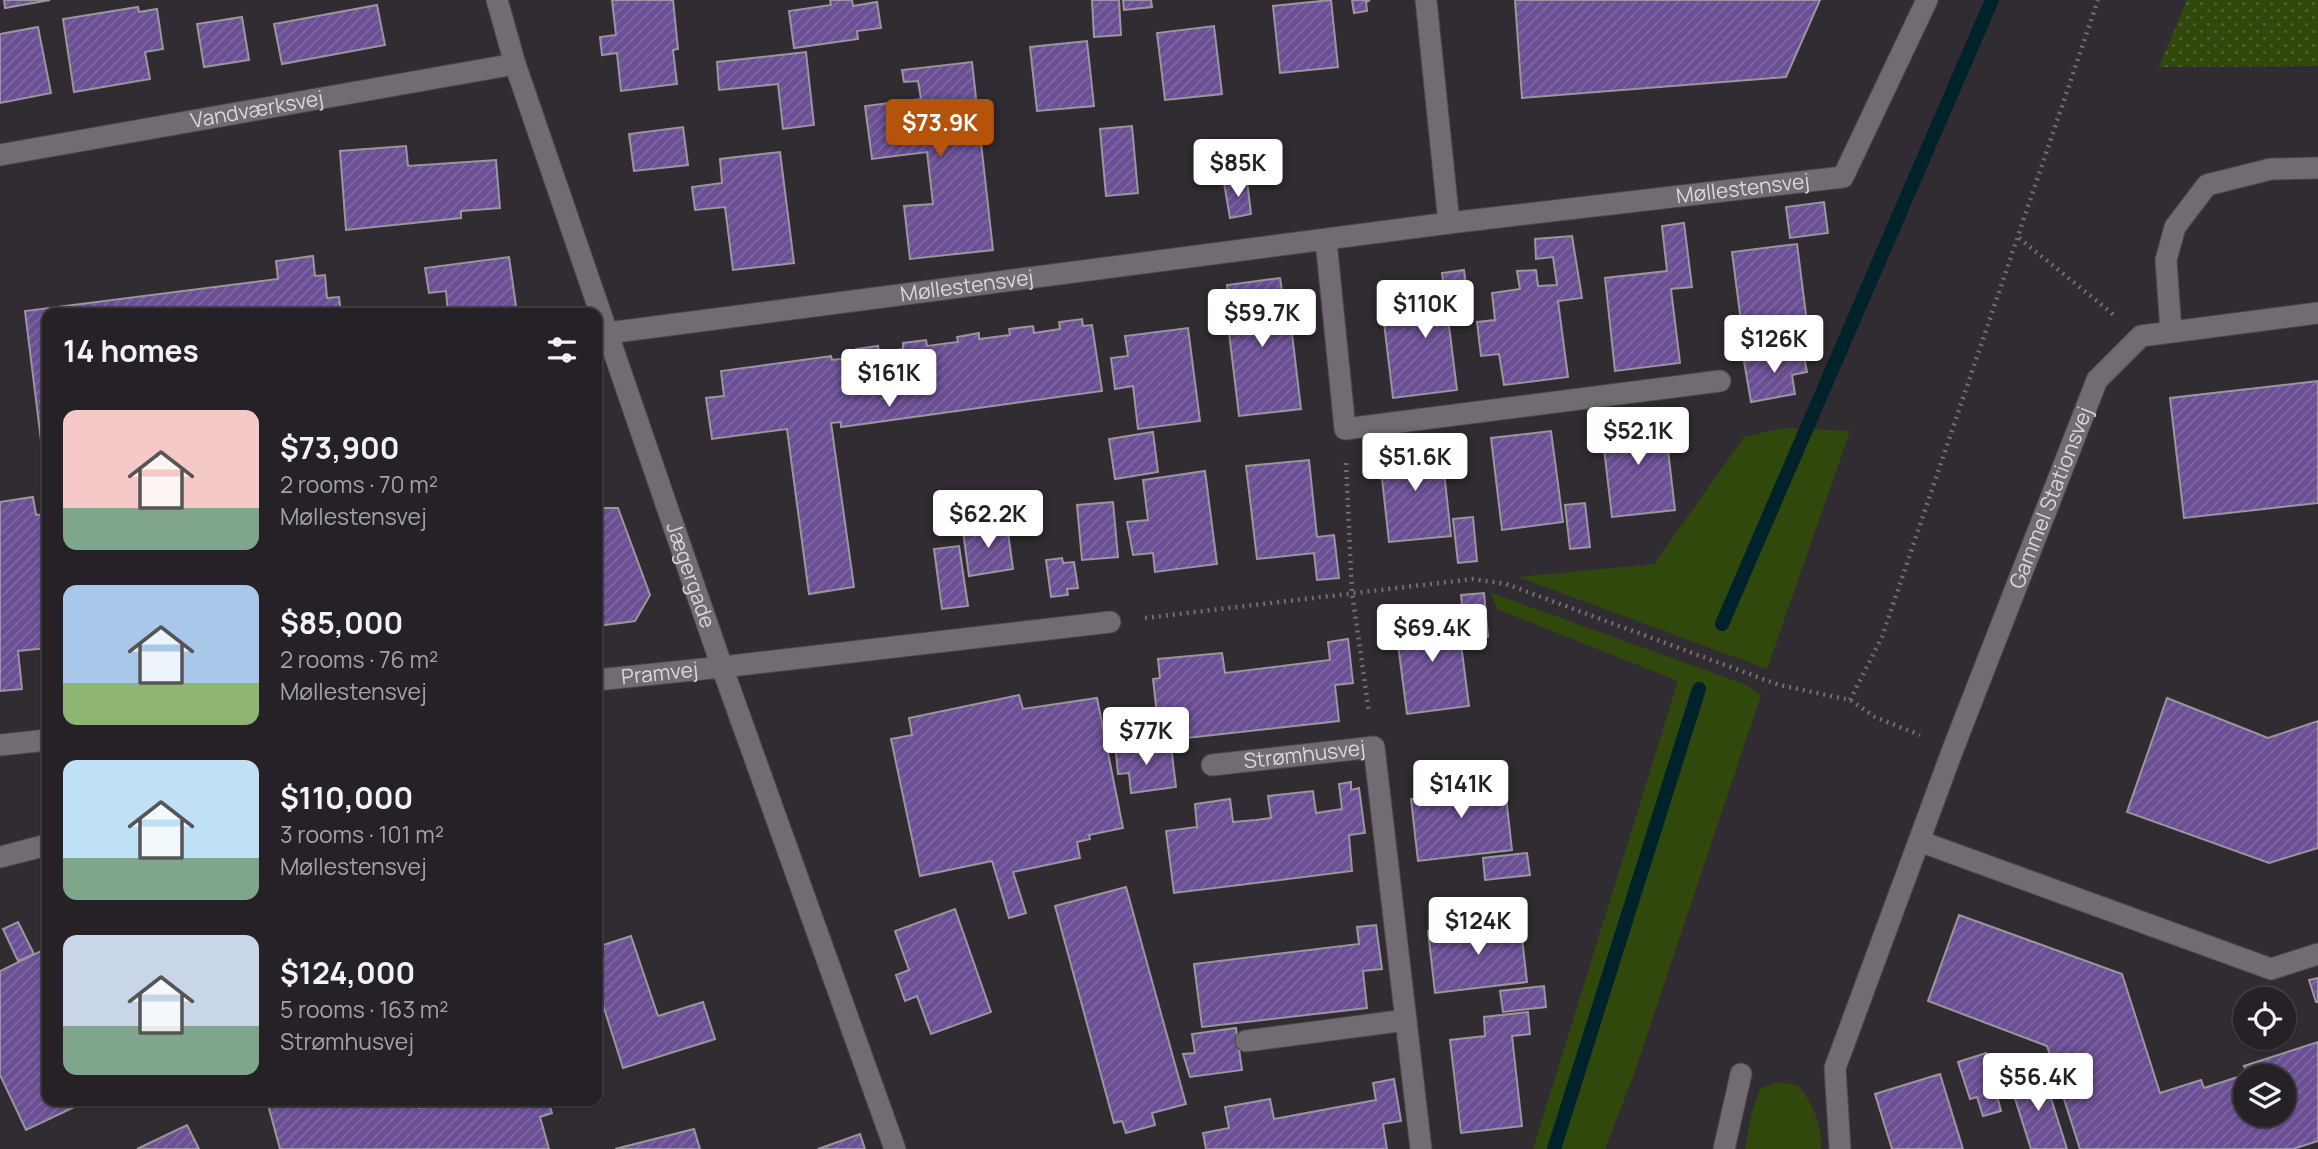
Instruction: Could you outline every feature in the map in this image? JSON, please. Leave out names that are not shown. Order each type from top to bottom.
[{"type":"street","name":"Jægergade","points":[[497,0],[515,64],[599,308]]},
{"type":"street","points":[[1426,0],[1449,223]]},
{"type":"street","name":"Møllestensvej","points":[[608,333],[1449,223],[1843,177],[1927,0]]},
{"type":"street","name":"Vandværksvej","points":[[0,155],[515,64]]},
{"type":"street","points":[[2171,331],[2166,260],[2175,228],[2207,185],[2271,169],[2318,168]]},
{"type":"street","points":[[1326,241],[1345,429],[1720,381]]},
{"type":"street","points":[[2141,336],[2318,313]]},
{"type":"street","name":"Jægergade","points":[[602,316],[722,667],[895,1149]]},
{"type":"street","name":"Gammel Stationsvej","points":[[1840,1149],[1835,1068],[1953,749],[2096,380],[2141,336]]},
{"type":"street","name":"Pramvej","points":[[602,679],[1110,622]]},
{"type":"street","points":[[0,745],[42,741]]},
{"type":"street","name":"Strømhusvej","points":[[1212,765],[1374,747],[1421,1149]]},
{"type":"street","points":[[1919,841],[2271,969],[2318,954]]},
{"type":"street","points":[[0,857],[42,846]]},
{"type":"street","points":[[1246,1041],[1406,1020]]},
{"type":"street","points":[[1724,1149],[1741,1074]]},
{"type":"path","points":[[1850,700],[1882,637],[2019,238],[2072,68],[2098,0]]},
{"type":"path","points":[[2019,238],[2141,336]]},
{"type":"path","points":[[1345,429],[1352,593],[1374,747]]},
{"type":"path","points":[[1110,622],[1473,579],[1506,584],[1779,685],[1850,700],[1875,717],[1953,749]]},
{"type":"green space","points":[[2187,0],[2318,0],[2318,66],[2159,67]]},
{"type":"green space","points":[[1783,428],[1850,431],[1767,669],[1518,577],[1654,564],[1744,437]]},
{"type":"green space","points":[[1491,593],[1744,684],[1761,695],[1634,1074],[1605,1149],[1533,1149],[1678,681],[1497,609]]},
{"type":"green space","points":[[1778,1082],[1798,1085],[1803,1092],[1818,1123],[1821,1149],[1745,1149],[1751,1115],[1760,1089]]},
{"type":"building","points":[[4,0],[50,0],[5,8]]},
{"type":"building","points":[[612,0],[673,0],[678,49],[673,50],[677,84],[621,91],[617,53],[602,55],[600,37],[616,35]]},
{"type":"building","points":[[830,0],[852,0],[853,6],[877,2],[881,28],[857,31],[858,39],[794,48],[789,11],[831,5]]},
{"type":"building","points":[[1092,0],[1119,0],[1121,35],[1094,37]]},
{"type":"building","points":[[1123,0],[1151,0],[1152,7],[1124,10]]},
{"type":"building","points":[[1331,0],[1338,67],[1280,73],[1273,6]]},
{"type":"building","points":[[1352,0],[1370,0],[1366,2],[1367,11],[1354,13]]},
{"type":"building","points":[[1515,0],[1820,0],[1786,77],[1522,98]]},
{"type":"building","points":[[377,5],[385,45],[282,64],[274,24]]},
{"type":"building","points":[[138,7],[139,12],[157,9],[163,49],[145,52],[150,79],[74,92],[63,19]]},
{"type":"building","points":[[242,17],[249,60],[204,67],[197,24]]},
{"type":"building","points":[[1214,26],[1222,94],[1165,100],[1157,33]]},
{"type":"building","points":[[38,27],[51,93],[0,103],[0,34]]},
{"type":"building","points":[[1087,41],[1094,106],[1037,111],[1030,47]]},
{"type":"building","points":[[806,52],[814,125],[783,129],[778,84],[719,90],[717,62]]},
{"type":"building","points":[[972,62],[993,250],[910,259],[904,206],[933,204],[927,152],[872,159],[865,106],[921,99],[918,81],[904,82],[902,70]]},
{"type":"building","points":[[1132,126],[1138,193],[1106,196],[1100,129]]},
{"type":"building","points":[[683,127],[688,165],[634,171],[629,134]]},
{"type":"building","points":[[406,146],[408,166],[496,160],[500,208],[461,211],[461,218],[346,230],[340,151]]},
{"type":"building","points":[[780,152],[794,263],[733,270],[725,207],[695,210],[692,187],[722,183],[720,159]]},
{"type":"building","points":[[1247,180],[1251,214],[1230,218],[1224,183]]},
{"type":"building","points":[[1824,202],[1828,233],[1790,238],[1786,207]]},
{"type":"building","points":[[1684,223],[1692,287],[1671,289],[1680,363],[1615,371],[1605,278],[1667,271],[1662,226]]},
{"type":"building","points":[[1572,236],[1582,298],[1558,301],[1568,377],[1504,385],[1499,354],[1481,356],[1477,322],[1495,320],[1492,293],[1520,289],[1517,271],[1536,270],[1538,286],[1557,285],[1553,257],[1536,259],[1535,239]]},
{"type":"building","points":[[1797,244],[1809,338],[1744,345],[1732,252]]},
{"type":"building","points":[[313,256],[315,276],[325,275],[327,298],[339,297],[340,308],[49,308],[278,279],[276,261]]},
{"type":"building","points":[[509,257],[516,308],[448,308],[446,291],[429,293],[425,268]]},
{"type":"building","points":[[1464,270],[1470,315],[1448,318],[1457,390],[1393,398],[1382,306],[1445,298],[1442,273]]},
{"type":"building","points":[[1280,278],[1286,318],[1290,317],[1301,409],[1239,416],[1228,324],[1232,323],[1227,285]]},
{"type":"building","points":[[42,309],[42,449],[25,311]]},
{"type":"building","points":[[1082,319],[1083,326],[1092,325],[1102,391],[841,427],[841,422],[831,423],[854,587],[809,594],[787,429],[712,439],[706,398],[724,396],[721,371],[831,356],[832,360],[857,357],[856,349],[878,346],[879,353],[903,349],[903,343],[926,340],[927,346],[958,342],[957,337],[979,333],[979,339],[1010,335],[1009,329],[1033,326],[1034,333],[1060,329],[1059,322]]},
{"type":"building","points":[[1188,328],[1200,421],[1138,429],[1133,386],[1115,389],[1111,358],[1128,356],[1125,336]]},
{"type":"building","points":[[1803,351],[1807,372],[1792,375],[1795,394],[1751,402],[1744,361]]},
{"type":"building","points":[[2318,381],[2318,503],[2184,518],[2170,398]]},
{"type":"building","points":[[1664,416],[1675,510],[1612,517],[1601,423]]},
{"type":"building","points":[[1551,431],[1563,522],[1502,530],[1491,438]]},
{"type":"building","points":[[1153,432],[1158,472],[1115,479],[1109,439]]},
{"type":"building","points":[[1441,444],[1451,536],[1389,542],[1379,451]]},
{"type":"building","points":[[1309,460],[1317,537],[1334,535],[1339,578],[1317,580],[1314,553],[1257,559],[1246,466]]},
{"type":"building","points":[[1205,471],[1217,564],[1155,572],[1153,553],[1133,555],[1127,522],[1148,520],[1143,480]]},
{"type":"building","points":[[33,497],[36,515],[42,514],[42,649],[18,651],[22,689],[0,691],[0,502]]},
{"type":"building","points":[[1113,502],[1118,557],[1082,560],[1077,505]]},
{"type":"building","points":[[1585,503],[1590,547],[1570,549],[1565,505]]},
{"type":"building","points":[[602,508],[618,508],[650,595],[635,621],[602,625]]},
{"type":"building","points":[[1473,517],[1477,561],[1458,563],[1453,519]]},
{"type":"building","points":[[1007,525],[1013,569],[969,576],[963,531]]},
{"type":"building","points":[[959,546],[968,606],[942,609],[934,549]]},
{"type":"building","points":[[1062,558],[1063,563],[1074,562],[1078,588],[1067,589],[1068,595],[1051,597],[1046,560]]},
{"type":"building","points":[[1484,593],[1488,637],[1466,640],[1461,595]]},
{"type":"building","points":[[1457,613],[1469,706],[1407,714],[1395,621]]},
{"type":"building","points":[[1348,639],[1353,683],[1335,685],[1339,721],[1160,741],[1153,679],[1160,678],[1158,659],[1222,653],[1225,673],[1330,660],[1328,642]]},
{"type":"building","points":[[1019,695],[1023,709],[1097,698],[1123,828],[1089,835],[1090,839],[1077,842],[1080,858],[1013,872],[1026,913],[1009,918],[992,861],[920,876],[891,739],[912,735],[909,718]]},
{"type":"building","points":[[2167,698],[2268,738],[2318,721],[2318,848],[2269,863],[2127,812]]},
{"type":"building","points":[[1127,741],[1128,751],[1171,746],[1176,787],[1131,793],[1129,773],[1118,774],[1115,742]]},
{"type":"building","points":[[1470,771],[1473,792],[1505,788],[1512,850],[1418,861],[1411,799],[1436,796],[1434,775]]},
{"type":"building","points":[[1351,782],[1351,790],[1359,788],[1365,833],[1349,835],[1352,871],[1174,893],[1166,831],[1197,827],[1195,804],[1230,799],[1233,822],[1256,820],[1271,818],[1268,796],[1313,791],[1316,813],[1342,809],[1339,784]]},
{"type":"building","points":[[1527,853],[1530,875],[1485,880],[1483,858]]},
{"type":"building","points":[[1126,887],[1186,1104],[1152,1113],[1155,1125],[1126,1133],[1122,1121],[1114,1123],[1055,906]]},
{"type":"building","points":[[955,909],[991,1012],[931,1034],[917,996],[905,1001],[896,975],[909,970],[895,931]]},
{"type":"building","points":[[1959,915],[2122,974],[2160,1093],[2201,1080],[2204,1088],[2233,1079],[2233,1127],[2296,1127],[2296,1064],[2250,1064],[2318,1042],[2318,1141],[2293,1149],[2080,1149],[2047,1046],[1928,1001]]},
{"type":"building","points":[[1520,920],[1527,982],[1435,993],[1428,931]]},
{"type":"building","points":[[18,922],[34,954],[18,961],[3,929]]},
{"type":"building","points":[[1376,925],[1382,969],[1363,971],[1367,1008],[1202,1027],[1194,964],[1359,944],[1357,927]]},
{"type":"building","points":[[631,936],[658,1016],[703,1002],[715,1039],[623,1068],[602,1002],[602,945]]},
{"type":"building","points":[[42,950],[42,1106],[76,1106],[26,1130],[0,1075],[0,971]]},
{"type":"building","points":[[2318,978],[2318,1002],[2316,1002],[2309,980]]},
{"type":"building","points":[[1544,986],[1546,1007],[1503,1012],[1500,991]]},
{"type":"building","points":[[1528,1012],[1530,1034],[1512,1036],[1522,1126],[1461,1133],[1450,1040],[1485,1036],[1484,1017]]},
{"type":"building","points":[[1236,1028],[1242,1070],[1190,1077],[1183,1054],[1195,1053],[1192,1034]]},
{"type":"building","points":[[1986,1053],[2001,1111],[1983,1116],[1977,1097],[1970,1099],[1958,1062]]},
{"type":"building","points":[[2043,1073],[2067,1149],[2031,1149],[2010,1083]]},
{"type":"building","points":[[1940,1074],[1963,1149],[1892,1149],[1875,1094]]},
{"type":"building","points":[[1394,1079],[1401,1121],[1383,1124],[1387,1149],[1206,1149],[1203,1133],[1229,1128],[1225,1107],[1270,1099],[1274,1119],[1376,1100],[1373,1083]]},
{"type":"building","points":[[268,1106],[550,1106],[552,1113],[540,1117],[549,1149],[280,1149]]},
{"type":"building","points":[[187,1125],[199,1149],[137,1149]]},
{"type":"building","points":[[694,1129],[700,1149],[615,1149]]},
{"type":"building","points":[[860,1134],[865,1149],[818,1149]]},
{"type":"waterway","points":[[1722,624],[1992,0]]},
{"type":"waterway","points":[[1554,1149],[1699,689]]}]
